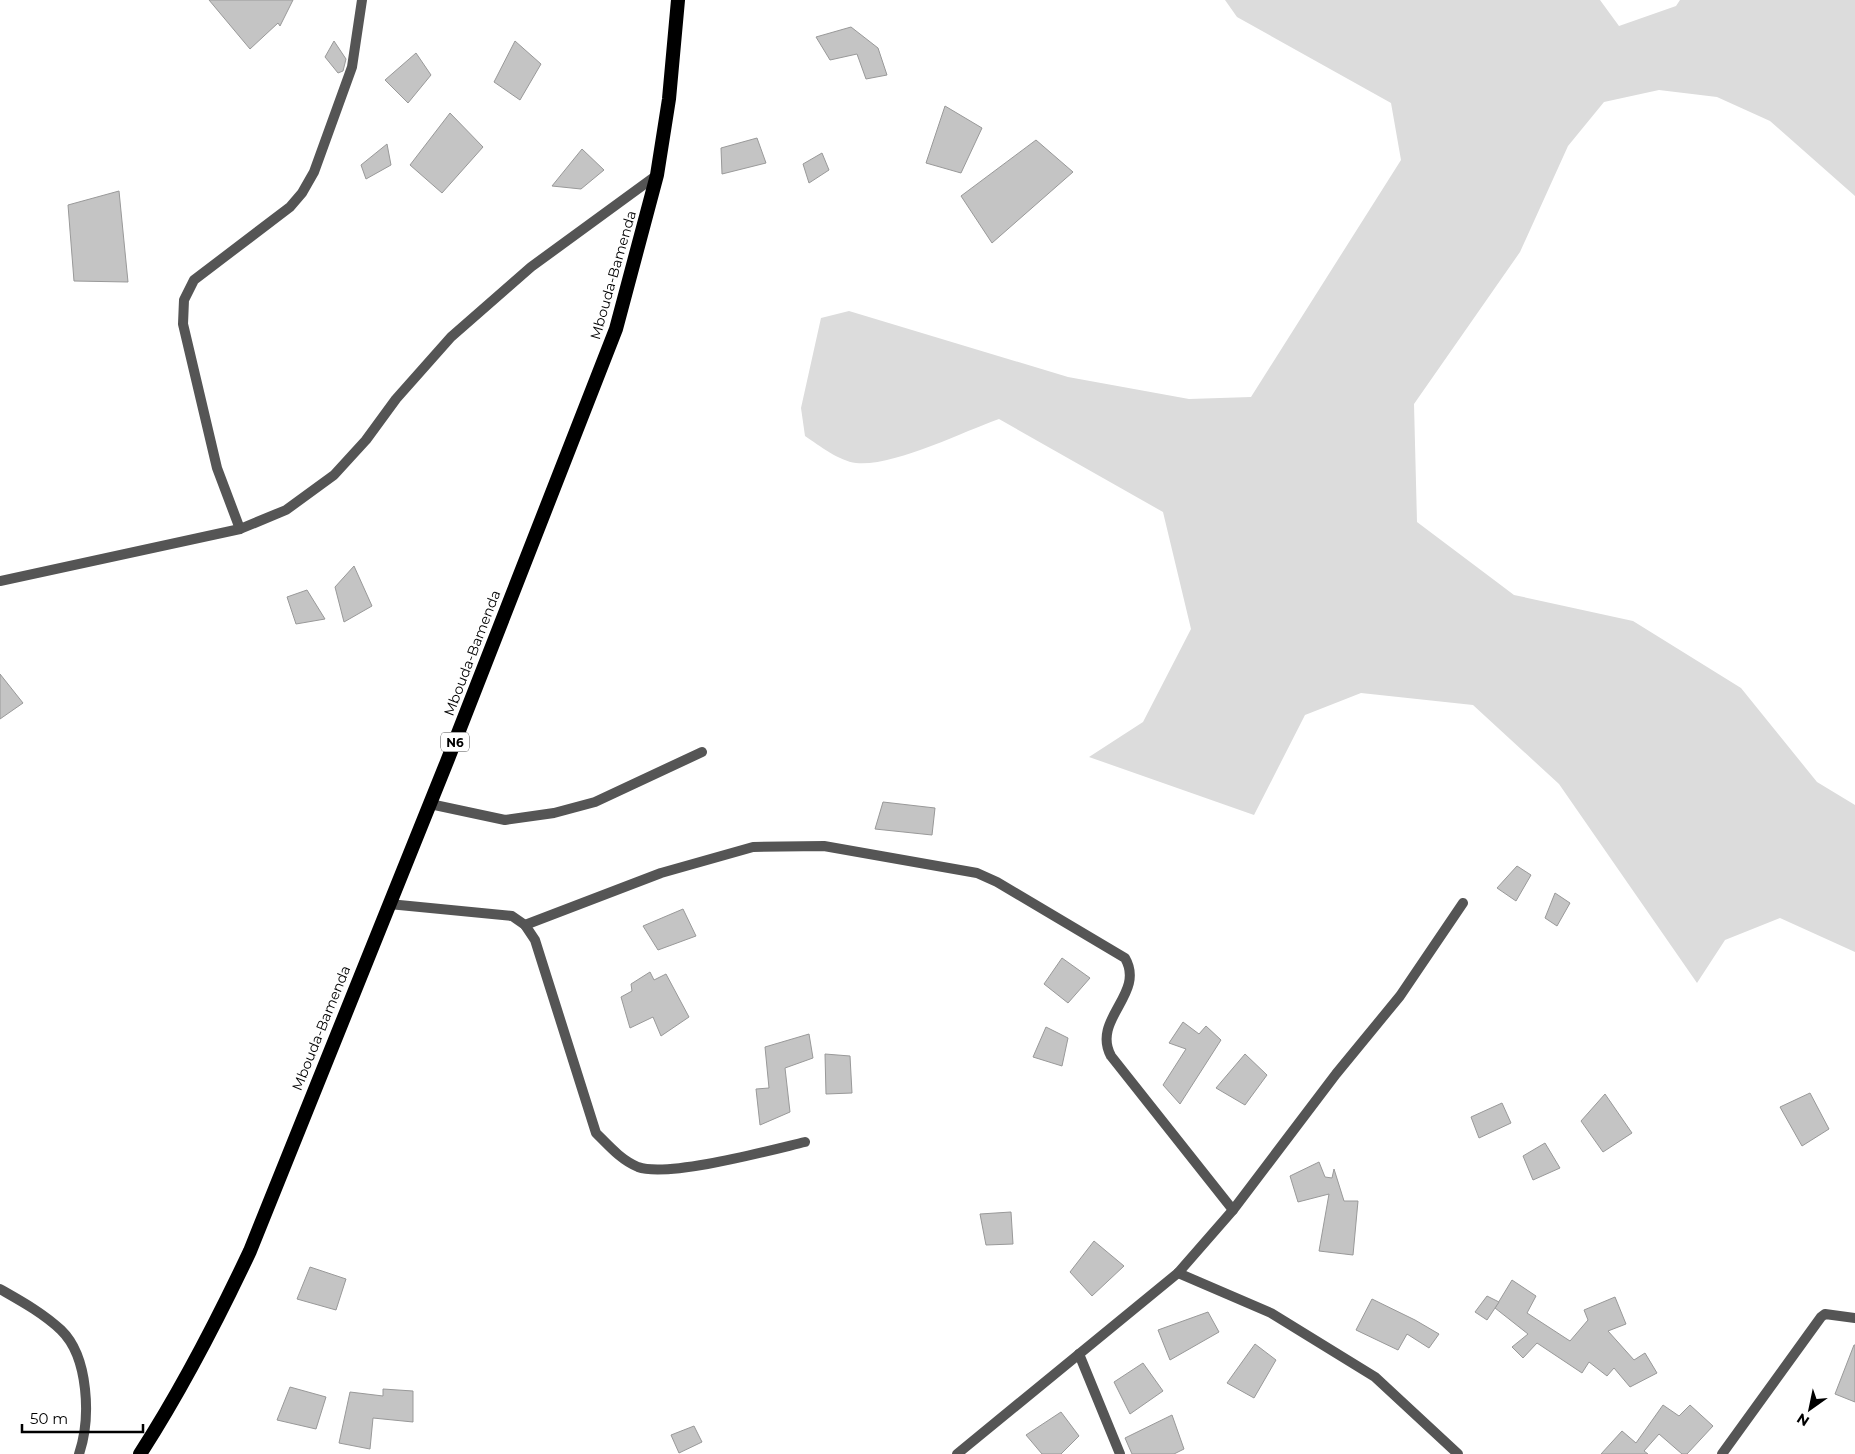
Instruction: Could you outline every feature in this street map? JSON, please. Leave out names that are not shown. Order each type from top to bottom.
[{"type":"highway","name":"Mbouda-Bamenda","points":[[140,1454],[178,1394],[214,1326],[250,1251],[430,804],[616,329],[657,175],[669,99],[678,0]]},
{"type":"street","points":[[240,529],[217,468],[183,324],[184,300],[194,280],[290,207],[314,172],[352,67],[362,0]]},
{"type":"street","points":[[0,582],[240,529],[286,510],[334,475],[366,440],[396,399],[451,337],[531,268],[657,175]]},
{"type":"street","points":[[430,804],[505,820],[554,813],[595,802],[702,752]]},
{"type":"street","points":[[525,925],[661,873],[753,846],[824,846],[977,873],[997,882],[1125,958],[1131,968],[1131,980],[1106,1032],[1105,1046],[1152,1109],[1233,1210]]},
{"type":"street","points":[[957,1454],[1178,1273],[1233,1210],[1336,1074],[1400,996],[1463,903]]},
{"type":"street","points":[[389,904],[512,916],[525,925],[535,940],[596,1134],[618,1155],[639,1167],[659,1169],[695,1166],[805,1142]]},
{"type":"street","points":[[1178,1273],[1271,1313],[1375,1377],[1458,1454]]},
{"type":"street","points":[[0,1289],[35,1310],[62,1331],[74,1350],[82,1375],[86,1407],[84,1439],[79,1454]]},
{"type":"street","points":[[1722,1454],[1821,1317],[1825,1314],[1855,1318]]},
{"type":"street","points":[[1079,1354],[1120,1454]]},
{"type":"shaded area","points":[[1225,0],[1600,0],[1619,26],[1676,6],[1680,0],[1855,0],[1855,196],[1770,121],[1717,97],[1659,90],[1604,102],[1568,146],[1520,252],[1414,404],[1417,522],[1514,595],[1633,621],[1741,688],[1817,782],[1855,805],[1855,952],[1780,918],[1725,940],[1697,983],[1559,784],[1473,705],[1361,693],[1305,715],[1254,815],[1089,757],[1143,722],[1191,629],[1163,512],[999,419],[908,454],[871,463],[850,462],[830,453],[805,436],[801,408],[821,318],[849,311],[1068,377],[1189,399],[1251,397],[1401,160],[1391,103],[1237,17]]},
{"type":"building","points":[[209,0],[293,0],[280,26],[278,23],[250,49]]},
{"type":"building","points":[[851,27],[878,48],[887,75],[866,79],[857,54],[830,60],[816,37]]},
{"type":"building","points":[[334,41],[346,59],[343,71],[338,73],[325,57]]},
{"type":"building","points":[[515,41],[541,64],[520,100],[494,82]]},
{"type":"building","points":[[416,53],[431,75],[408,103],[385,80]]},
{"type":"building","points":[[945,106],[982,128],[961,173],[926,163]]},
{"type":"building","points":[[450,113],[483,147],[442,193],[410,165]]},
{"type":"building","points":[[757,138],[766,163],[722,174],[721,148]]},
{"type":"building","points":[[1036,140],[1073,172],[992,243],[961,196]]},
{"type":"building","points":[[387,144],[391,165],[366,179],[361,165]]},
{"type":"building","points":[[582,149],[604,170],[581,189],[552,186]]},
{"type":"building","points":[[822,153],[829,170],[809,183],[803,164]]},
{"type":"building","points":[[119,191],[128,282],[74,281],[68,205]]},
{"type":"building","points":[[354,566],[372,606],[344,622],[335,587]]},
{"type":"building","points":[[307,590],[325,619],[296,624],[287,597]]},
{"type":"building","points":[[0,674],[23,703],[0,719]]},
{"type":"building","points":[[883,802],[935,808],[932,835],[875,829]]},
{"type":"building","points":[[1517,866],[1531,875],[1516,901],[1497,888]]},
{"type":"building","points":[[1555,893],[1570,903],[1557,926],[1545,918]]},
{"type":"building","points":[[683,909],[696,936],[658,950],[643,926]]},
{"type":"building","points":[[1062,958],[1090,978],[1068,1003],[1044,984]]},
{"type":"building","points":[[650,972],[654,980],[666,974],[689,1017],[661,1036],[653,1017],[630,1028],[621,997],[632,991],[631,984]]},
{"type":"building","points":[[1183,1022],[1199,1034],[1206,1026],[1221,1040],[1180,1104],[1163,1085],[1186,1049],[1169,1043]]},
{"type":"building","points":[[1046,1027],[1068,1038],[1062,1066],[1033,1057]]},
{"type":"building","points":[[809,1034],[813,1058],[785,1068],[790,1112],[760,1125],[756,1089],[769,1088],[765,1047]]},
{"type":"building","points":[[825,1054],[850,1056],[852,1093],[826,1094]]},
{"type":"building","points":[[1245,1054],[1267,1075],[1245,1105],[1216,1088]]},
{"type":"building","points":[[1810,1093],[1829,1129],[1802,1146],[1780,1107]]},
{"type":"building","points":[[1605,1094],[1632,1133],[1603,1152],[1581,1121]]},
{"type":"building","points":[[1502,1103],[1511,1123],[1479,1138],[1471,1117]]},
{"type":"building","points":[[1545,1143],[1560,1168],[1533,1180],[1523,1156]]},
{"type":"building","points":[[1319,1162],[1325,1177],[1332,1178],[1334,1169],[1344,1201],[1358,1201],[1353,1255],[1319,1251],[1329,1194],[1298,1202],[1290,1176]]},
{"type":"building","points":[[1011,1212],[1013,1244],[986,1245],[980,1214]]},
{"type":"building","points":[[1094,1241],[1124,1266],[1092,1296],[1070,1272]]},
{"type":"building","points":[[310,1267],[346,1279],[336,1310],[297,1299]]},
{"type":"building","points":[[1512,1280],[1536,1296],[1527,1313],[1570,1341],[1588,1320],[1584,1310],[1615,1297],[1626,1324],[1608,1331],[1634,1360],[1645,1353],[1657,1373],[1630,1387],[1614,1368],[1607,1376],[1589,1362],[1582,1373],[1537,1343],[1523,1358],[1512,1347],[1528,1334],[1495,1308]]},
{"type":"building","points":[[1487,1296],[1499,1302],[1487,1320],[1475,1312]]},
{"type":"building","points":[[1372,1299],[1439,1334],[1429,1348],[1407,1334],[1398,1350],[1356,1330]]},
{"type":"building","points":[[1208,1312],[1219,1332],[1170,1360],[1158,1330]]},
{"type":"building","points":[[1255,1344],[1276,1360],[1254,1398],[1227,1383]]},
{"type":"building","points":[[1855,1345],[1855,1402],[1835,1394]]},
{"type":"building","points":[[1143,1363],[1163,1391],[1130,1414],[1114,1382]]},
{"type":"building","points":[[290,1387],[326,1397],[316,1429],[277,1420]]},
{"type":"building","points":[[383,1389],[413,1391],[413,1422],[373,1418],[370,1449],[339,1443],[350,1392],[383,1396]]},
{"type":"building","points":[[1663,1405],[1679,1416],[1690,1405],[1713,1426],[1687,1454],[1682,1454],[1659,1434],[1644,1451],[1648,1454],[1601,1454],[1622,1431],[1636,1443]]},
{"type":"building","points":[[1061,1412],[1079,1436],[1061,1454],[1042,1454],[1026,1435]]},
{"type":"building","points":[[1172,1415],[1184,1449],[1174,1454],[1132,1454],[1125,1438]]},
{"type":"building","points":[[694,1426],[702,1442],[679,1453],[671,1435]]}]
